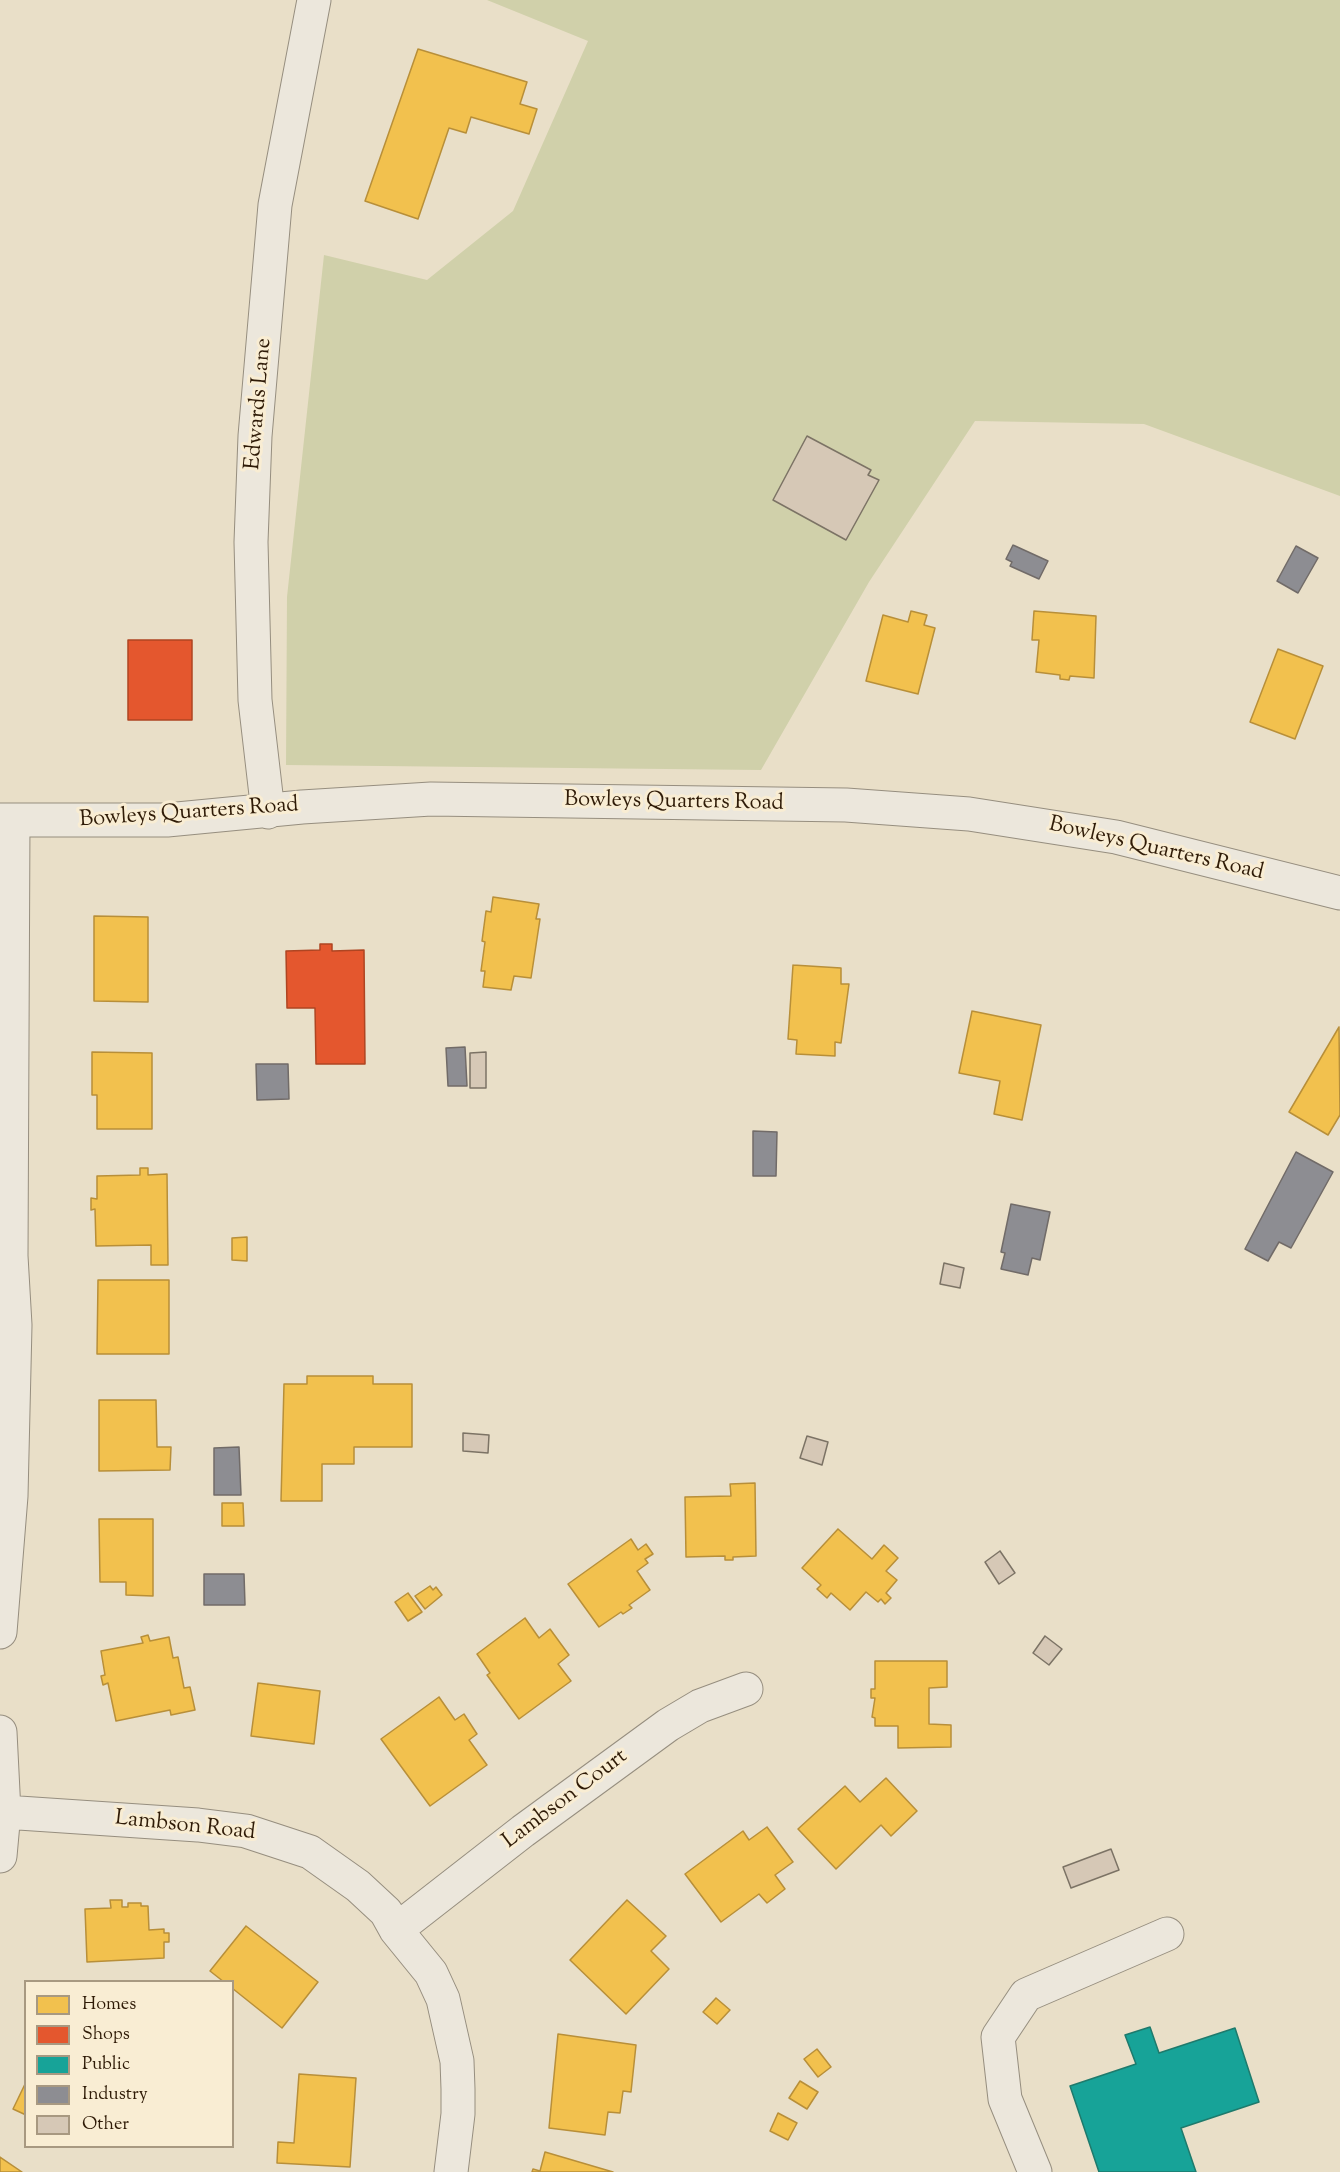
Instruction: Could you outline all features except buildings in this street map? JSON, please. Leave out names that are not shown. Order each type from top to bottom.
[{"type":"street","name":"Edwards Lane","points":[[268,812],[255,700],[251,542],[255,436],[275,205],[314,0]]},
{"type":"street","name":"Bowleys Quarters Road","points":[[6,821],[167,820],[431,800],[846,805],[969,814],[1116,837],[1340,893]]},
{"type":"street","points":[[0,1632],[11,1496],[15,1325],[5,1256],[6,821]]},
{"type":"street","name":"Lambson Court","points":[[396,1930],[523,1832],[668,1725],[700,1706],[746,1689]]},
{"type":"street","points":[[0,1732],[4,1812],[0,1856]]},
{"type":"street","name":"Lambson Road","points":[[4,1812],[198,1825],[270,1837],[310,1852],[334,1868],[386,1912],[396,1930],[431,1973],[450,2024],[457,2061],[459,2114],[451,2172]]},
{"type":"street","points":[[1035,2172],[1005,2099],[998,2037],[1026,1995],[1167,1934]]},
{"type":"green space","points":[[487,0],[1340,0],[1340,496],[1144,424],[975,421],[869,582],[761,770],[286,765],[287,597],[324,255],[427,280],[513,211],[588,41]]}]
